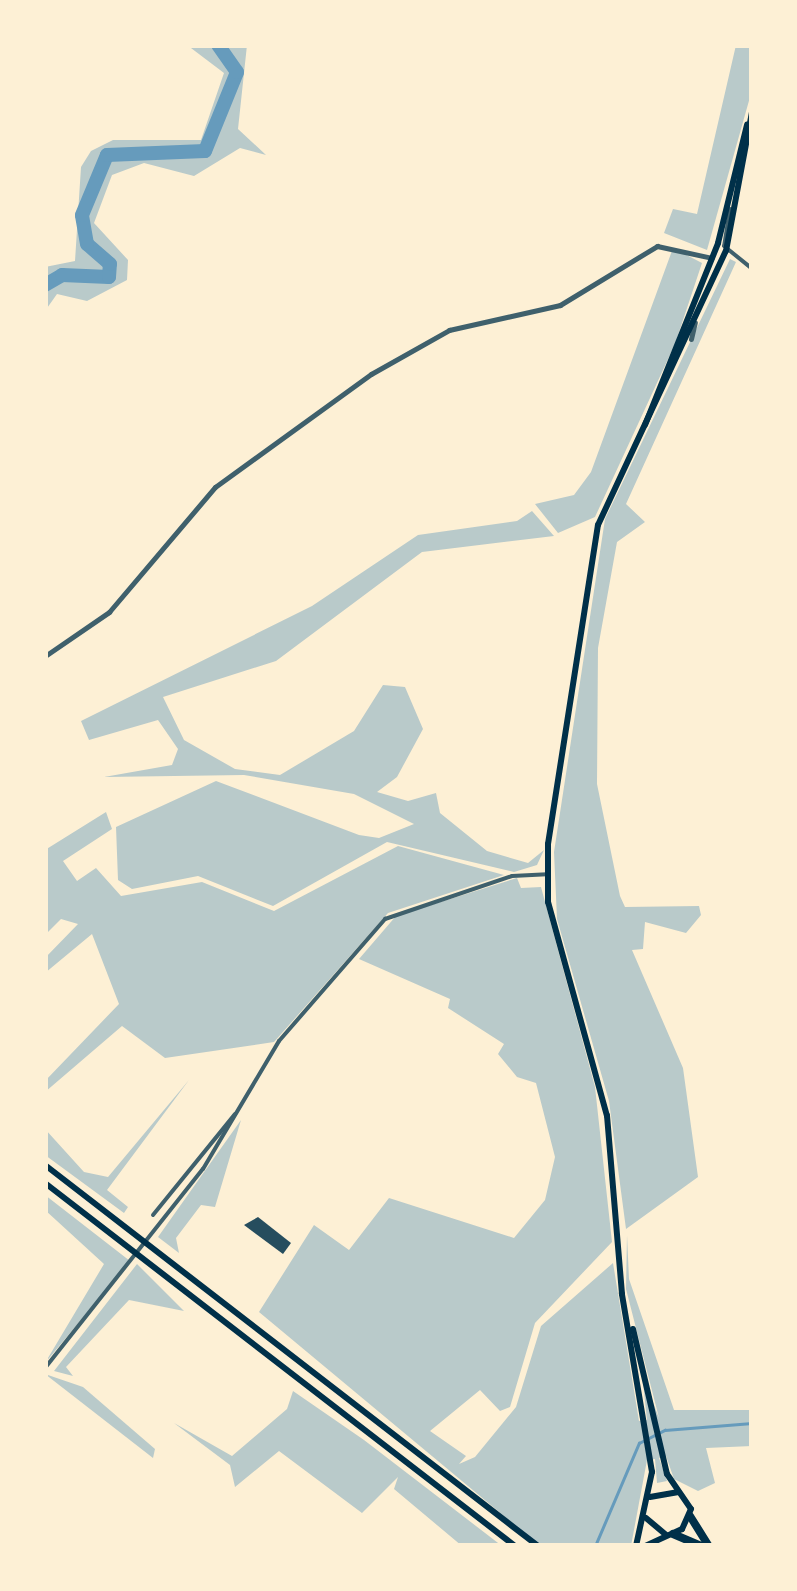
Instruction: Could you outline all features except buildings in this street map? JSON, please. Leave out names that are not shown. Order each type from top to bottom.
[{"type":"highway","points":[[690,1516],[705,1546]]},
{"type":"highway","points":[[670,1534],[705,1546]]},
{"type":"main road","points":[[636,1546],[645,1517],[650,1459],[622,1294],[607,1116],[547,874],[598,525],[642,431],[712,258],[752,111]]},
{"type":"main road","points":[[642,431],[692,339],[726,251],[752,111]]},
{"type":"main road","points":[[45,1165],[538,1546]]},
{"type":"main road","points":[[45,1182],[515,1546]]},
{"type":"main road","points":[[622,1294],[663,1456],[690,1516],[670,1534],[645,1546]]},
{"type":"main road","points":[[647,1501],[662,1489],[680,1492]]},
{"type":"main road","points":[[645,1517],[670,1534]]},
{"type":"street","points":[[726,251],[732,191]]},
{"type":"street","points":[[45,656],[110,612],[215,487],[371,374],[449,330],[560,305],[646,252],[681,245],[712,258],[726,251]]},
{"type":"street","points":[[726,251],[752,269]]},
{"type":"street","points":[[692,339],[712,258]]},
{"type":"street","points":[[45,1368],[157,1232],[280,1041],[384,920],[512,876],[547,874]]},
{"type":"street","points":[[153,1215],[235,1114]]},
{"type":"shaded area","points":[[187,45],[247,45],[238,129],[266,155],[240,148],[194,176],[144,163],[112,175],[94,223],[128,260],[127,280],[87,301],[57,294],[45,311],[45,267],[75,261],[81,167],[91,151],[113,140],[201,140],[224,73]]},
{"type":"shaded area","points":[[736,45],[752,45],[752,90],[707,250],[664,233],[673,209],[697,214]]},
{"type":"shaded area","points":[[673,248],[702,263],[675,344],[595,517],[558,533],[535,504],[574,495],[591,472]]},
{"type":"shaded area","points":[[730,259],[736,262],[626,504],[645,522],[617,542],[598,648],[597,784],[620,896],[625,907],[699,906],[701,915],[686,933],[645,922],[643,949],[632,950],[683,1068],[698,1177],[626,1229],[609,1101],[557,919],[554,852],[605,519]]},
{"type":"shaded area","points":[[532,511],[554,536],[422,552],[276,661],[163,697],[184,740],[235,769],[280,775],[354,731],[383,685],[405,687],[423,729],[397,777],[377,792],[408,801],[436,793],[440,813],[487,851],[528,863],[544,850],[537,865],[514,872],[387,842],[273,906],[198,876],[132,889],[118,880],[116,827],[216,781],[359,835],[379,838],[414,824],[354,794],[244,775],[104,777],[172,765],[178,749],[158,720],[89,740],[81,721],[312,606],[418,535],[517,521]]},
{"type":"shaded area","points":[[106,812],[112,829],[63,861],[77,881],[96,868],[121,896],[202,882],[274,911],[398,846],[504,875],[388,913],[274,1042],[165,1058],[122,1026],[45,1092],[45,1081],[119,1004],[92,934],[45,973],[45,958],[78,924],[61,919],[45,935],[45,850]]},
{"type":"shaded area","points":[[517,878],[521,888],[541,887],[595,1087],[612,1242],[535,1323],[510,1407],[500,1411],[480,1390],[430,1431],[466,1456],[459,1464],[475,1457],[516,1407],[541,1326],[613,1263],[639,1421],[647,1420],[642,1373],[659,1418],[626,1289],[627,1235],[629,1279],[674,1410],[752,1410],[752,1446],[706,1448],[715,1483],[698,1491],[674,1479],[666,1456],[659,1458],[667,1481],[657,1483],[655,1459],[647,1460],[631,1546],[540,1546],[259,1312],[314,1225],[349,1250],[389,1198],[514,1238],[545,1200],[555,1157],[536,1083],[517,1077],[498,1054],[504,1044],[448,1008],[450,999],[359,959],[396,916]]},
{"type":"shaded area","points":[[189,1080],[107,1190],[128,1207],[124,1213],[45,1155],[45,1129],[84,1172],[108,1177]]},
{"type":"shaded area","points":[[241,1120],[215,1207],[201,1205],[176,1238],[179,1253],[158,1237]]},
{"type":"shaded area","points":[[45,1195],[130,1261],[45,1363],[104,1264],[45,1210]]},
{"type":"shaded area","points":[[137,1264],[184,1311],[129,1300],[66,1367],[73,1376],[54,1371]]},
{"type":"shaded area","points":[[45,1374],[83,1387],[155,1449],[153,1458]]},
{"type":"shaded area","points":[[293,1391],[502,1546],[462,1546],[394,1489],[398,1477],[362,1513],[279,1451],[235,1487],[230,1465],[174,1423],[232,1456],[287,1409]]},
{"type":"waterway","points":[[45,285],[62,275],[109,277],[110,264],[87,244],[82,215],[107,155],[205,151],[237,72],[218,45]]},
{"type":"waterway","points":[[595,1546],[639,1443],[665,1430],[752,1423]]}]
